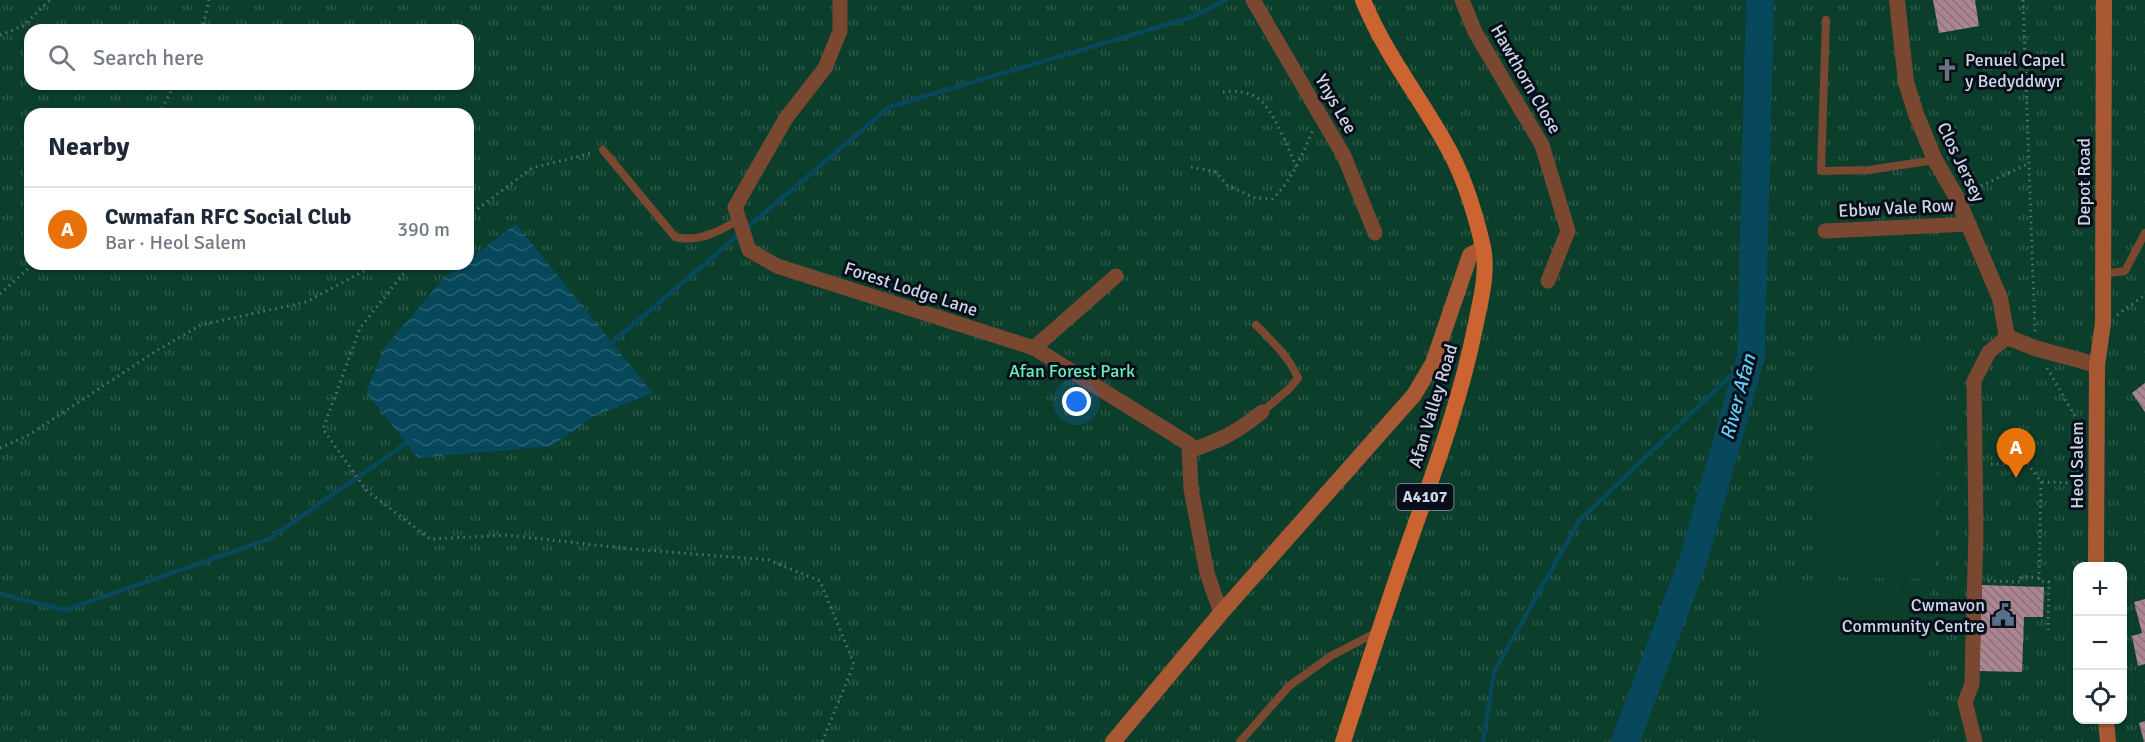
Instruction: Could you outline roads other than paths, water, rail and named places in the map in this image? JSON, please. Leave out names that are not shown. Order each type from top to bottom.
[{"type":"main road","name":"A4107","points":[[1363,0],[1392,60],[1456,163],[1483,248]]},
{"type":"main road","name":"Depot Road","points":[[2097,364],[2103,323],[2104,0]]},
{"type":"main road","points":[[1113,742],[1221,613],[1414,395],[1433,363],[1470,255],[1483,248]]},
{"type":"main road","name":"Afan Valley Road","points":[[1343,742],[1379,631],[1453,420],[1468,367],[1486,271],[1483,248]]},
{"type":"main road","name":"Heol Salem","points":[[2096,562],[2097,364]]},
{"type":"main road","points":[[2106,724],[2108,742]]},
{"type":"street","points":[[742,228],[735,207],[786,118],[825,68],[840,31],[840,0]]},
{"type":"street","name":"Ynys Lee","points":[[1253,0],[1344,156],[1375,233]]},
{"type":"street","name":"Hawthorn Close","points":[[1462,0],[1475,32],[1542,145],[1568,231],[1548,281]]},
{"type":"street","name":"Clos Jersey","points":[[1897,0],[1906,82],[1916,114],[1935,160],[1969,224],[2000,298],[2007,337]]},
{"type":"street","name":"Ebbw Vale Row","points":[[1825,231],[1969,224]]},
{"type":"street","name":"Forest Lodge Lane","points":[[742,228],[749,250],[777,266],[1034,348],[1189,444],[1190,451]]},
{"type":"street","points":[[1034,348],[1116,276]]},
{"type":"street","points":[[1975,742],[1965,702],[1972,684],[1973,671],[1976,533],[1974,381],[1989,352],[2007,337],[2036,348],[2097,364]]},
{"type":"street","points":[[1221,613],[1207,573],[1191,489],[1190,451],[1216,442],[1239,430],[1262,412]]},
{"type":"lane","points":[[1826,20],[1821,171],[1869,170],[1935,160]]},
{"type":"lane","points":[[603,150],[675,237],[686,240],[742,228]]},
{"type":"lane","points":[[2103,274],[2125,271],[2145,233]]},
{"type":"lane","points":[[1256,325],[1280,350],[1294,368],[1298,378],[1262,412]]},
{"type":"lane","points":[[1240,742],[1289,686],[1331,656],[1379,631]]},
{"type":"water","points":[[516,224],[653,393],[594,416],[552,446],[418,458],[366,392],[384,348],[444,278],[455,270],[474,270],[474,256]]},
{"type":"waterway","points":[[608,346],[889,107],[1192,17],[1226,0]]},
{"type":"waterway","name":"River Afan","points":[[1625,742],[1694,558],[1751,356],[1760,0]]},
{"type":"waterway","points":[[1483,742],[1494,672],[1579,521],[1751,356]]},
{"type":"waterway","points":[[0,594],[65,610],[269,539],[411,440]]},
{"type":"place","name":"Penuel Capel y Bedyddwyr","points":[[1947,70]]},
{"type":"place","name":"Cwmafan RFC Social Club","points":[[2016,478]]},
{"type":"place","name":"Cwmavon Community Centre","points":[[2003,615]]},
{"type":"park label","name":"Afan Forest Park","points":[[1072,371]]}]
